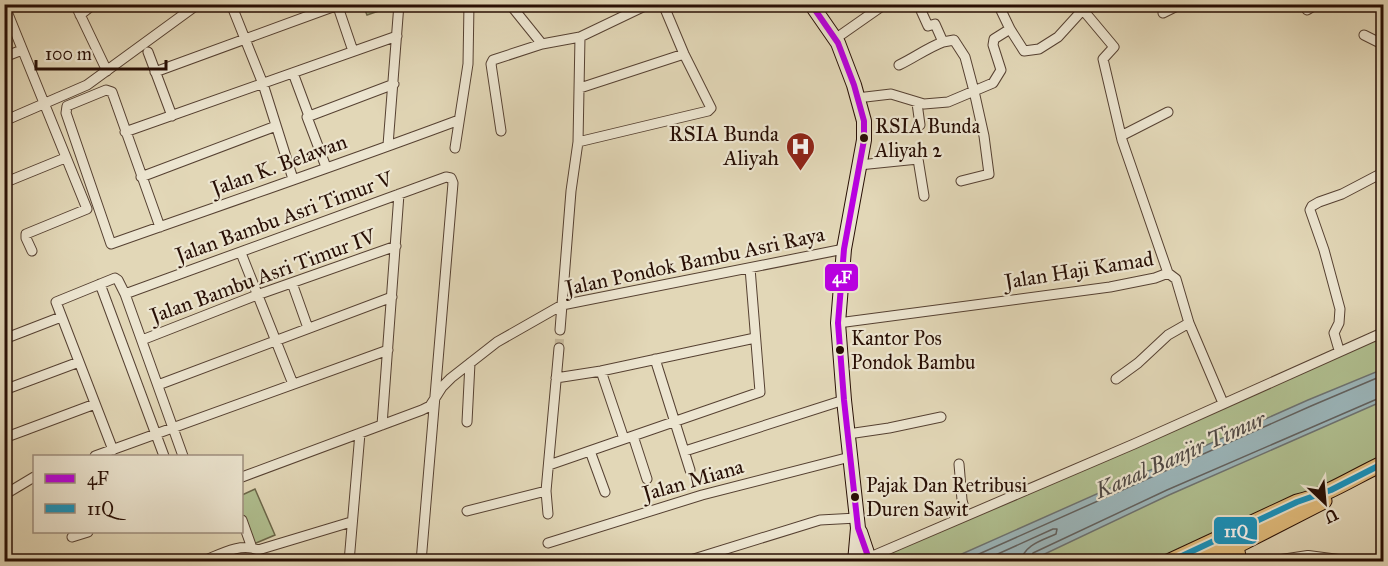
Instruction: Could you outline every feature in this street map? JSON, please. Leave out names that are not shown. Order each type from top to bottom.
[{"type":"main road","points":[[811,4],[835,39],[855,85],[864,127],[864,140],[844,249],[838,323],[858,523],[859,560]]},
{"type":"main road","points":[[1168,561],[1297,502],[1328,491],[1383,464]]},
{"type":"main road","points":[[1198,561],[1236,546],[1383,473]]},
{"type":"main road","points":[[1236,546],[1239,561]]},
{"type":"street","points":[[75,4],[107,71]]},
{"type":"street","points":[[80,15],[94,4]]},
{"type":"street","points":[[231,4],[262,84],[293,179]]},
{"type":"street","points":[[388,145],[399,4]]},
{"type":"street","points":[[455,148],[468,64],[469,4]]},
{"type":"street","points":[[501,131],[491,62],[542,44],[580,37],[649,4]]},
{"type":"street","points":[[578,142],[708,111],[711,108],[684,54],[663,4]]},
{"type":"street","points":[[835,39],[885,4]]},
{"type":"street","points":[[918,4],[928,26],[935,24],[944,42]]},
{"type":"street","points":[[998,4],[1024,51],[1039,49],[1058,37],[1083,6]]},
{"type":"street","points":[[1163,13],[1181,4]]},
{"type":"street","points":[[1307,9],[1317,4]]},
{"type":"street","points":[[155,72],[337,5],[353,51]]},
{"type":"street","points":[[4,121],[74,92],[107,71],[192,6]]},
{"type":"street","name":"Jalan Haji Kamad","points":[[838,323],[1110,286],[1155,278],[1168,273],[1121,135],[1109,87],[1103,58],[1114,47],[1083,6]]},
{"type":"street","points":[[513,8],[542,44]]},
{"type":"street","points":[[8,14],[43,105],[87,208],[26,234],[32,251]]},
{"type":"street","points":[[857,98],[896,95],[924,104],[948,102],[993,83],[1001,70],[993,45],[994,39],[1010,29]]},
{"type":"street","points":[[1364,35],[1383,45]]},
{"type":"street","points":[[159,227],[125,132],[397,36]]},
{"type":"street","points":[[560,330],[578,142],[580,37]]},
{"type":"street","points":[[899,65],[927,48],[954,40],[965,57],[984,136],[989,174],[961,181]]},
{"type":"street","points":[[4,57],[22,50]]},
{"type":"street","points":[[148,52],[172,116]]},
{"type":"street","points":[[580,88],[684,54]]},
{"type":"street","points":[[293,73],[326,167]]},
{"type":"street","points":[[308,116],[394,84]]},
{"type":"street","name":"Jalan K. Belawan","points":[[125,132],[110,90],[88,96],[67,106],[66,113],[111,244],[459,120]]},
{"type":"street","points":[[917,103],[920,124]]},
{"type":"street","points":[[1121,135],[1168,112]]},
{"type":"street","points":[[141,177],[276,126]]},
{"type":"street","points":[[4,170],[8,179],[11,180],[65,158]]},
{"type":"street","points":[[859,165],[918,159],[924,196]]},
{"type":"street","points":[[1339,350],[1334,333],[1339,323],[1340,309],[1324,250],[1311,215],[1312,206],[1383,172]]},
{"type":"street","name":"Jalan Bambu Asri Timur V","points":[[125,294],[446,177],[453,183],[435,399]]},
{"type":"street","points":[[382,425],[399,194]]},
{"type":"street","name":"Jalan Bambu Asri Timur IV","points":[[142,340],[257,295],[396,246]]},
{"type":"street","name":"Jalan Pondok Bambu Asri Raya","points":[[243,477],[422,410],[435,399],[442,387],[497,342],[562,305],[844,249]]},
{"type":"street","points":[[241,253],[292,384]]},
{"type":"street","points":[[549,465],[758,394],[761,390],[750,268]]},
{"type":"street","points":[[1168,273],[1176,279],[1189,323],[1223,403]]},
{"type":"street","points":[[113,450],[61,317],[57,301],[113,279],[118,280],[125,294],[183,455]]},
{"type":"street","points":[[292,283],[308,328]]},
{"type":"street","points":[[100,284],[164,455]]},
{"type":"street","points":[[158,385],[392,297]]},
{"type":"street","points":[[4,339],[61,317]]},
{"type":"street","points":[[1116,379],[1138,363],[1172,332],[1189,323]]},
{"type":"street","points":[[859,560],[1134,444],[1383,332]]},
{"type":"street","points":[[556,378],[755,338]]},
{"type":"street","points":[[548,514],[546,491],[559,348]]},
{"type":"street","points":[[98,455],[388,350]]},
{"type":"street","points":[[655,359],[686,451],[690,470]]},
{"type":"street","points":[[4,390],[79,362]]},
{"type":"street","points":[[467,422],[470,363]]},
{"type":"street","points":[[601,370],[647,479]]},
{"type":"street","points":[[421,561],[435,399]]},
{"type":"street","points":[[686,451],[844,400]]},
{"type":"street","points":[[4,438],[95,404]]},
{"type":"street","points":[[848,434],[941,417]]},
{"type":"street","points":[[349,561],[360,433]]},
{"type":"street","points":[[590,451],[604,492]]},
{"type":"street","name":"Jalan Miana","points":[[548,543],[702,495],[850,457]]},
{"type":"street","points":[[959,464],[961,493],[966,516]]},
{"type":"street","points":[[4,495],[33,478]]},
{"type":"street","points":[[467,511],[546,491]]},
{"type":"street","points":[[684,561],[820,520],[858,523]]},
{"type":"street","points":[[243,522],[262,561]]},
{"type":"street","points":[[201,561],[241,547],[255,549],[351,522]]},
{"type":"street","points":[[72,537],[83,533]]},
{"type":"street","points":[[1275,561],[1308,557],[1346,561]]},
{"type":"green space","points":[[363,5],[389,5],[390,7],[367,15]]},
{"type":"green space","points":[[1383,333],[1383,463],[1168,562],[870,562]]},
{"type":"green space","points":[[255,489],[275,535],[249,546],[243,532],[243,495]]},
{"type":"water","points":[[1383,369],[1383,401],[1169,495],[1030,561],[946,561],[1308,400]]},
{"type":"tunnel","points":[[559,348],[560,330]]},
{"type":"transit line","name":"4F","points":[[811,4],[838,43],[854,85],[864,121],[864,140],[844,249],[838,323],[858,528],[870,562]]},
{"type":"transit line","name":"11Q","points":[[1169,562],[1297,502],[1331,490],[1384,463]]},
{"type":"place","name":"RSIA Bunda Aliyah 2","points":[[864,138]]},
{"type":"place","name":"RSIA Bunda Aliyah","points":[[800,172]]},
{"type":"place","name":"Kantor Pos Pondok Bambu","points":[[840,350]]},
{"type":"place","name":"Pajak Dan Retribusi Duren Sawit","points":[[855,497]]},
{"type":"water label","name":"Kanal Banjir Timur","points":[[1180,454]]}]
